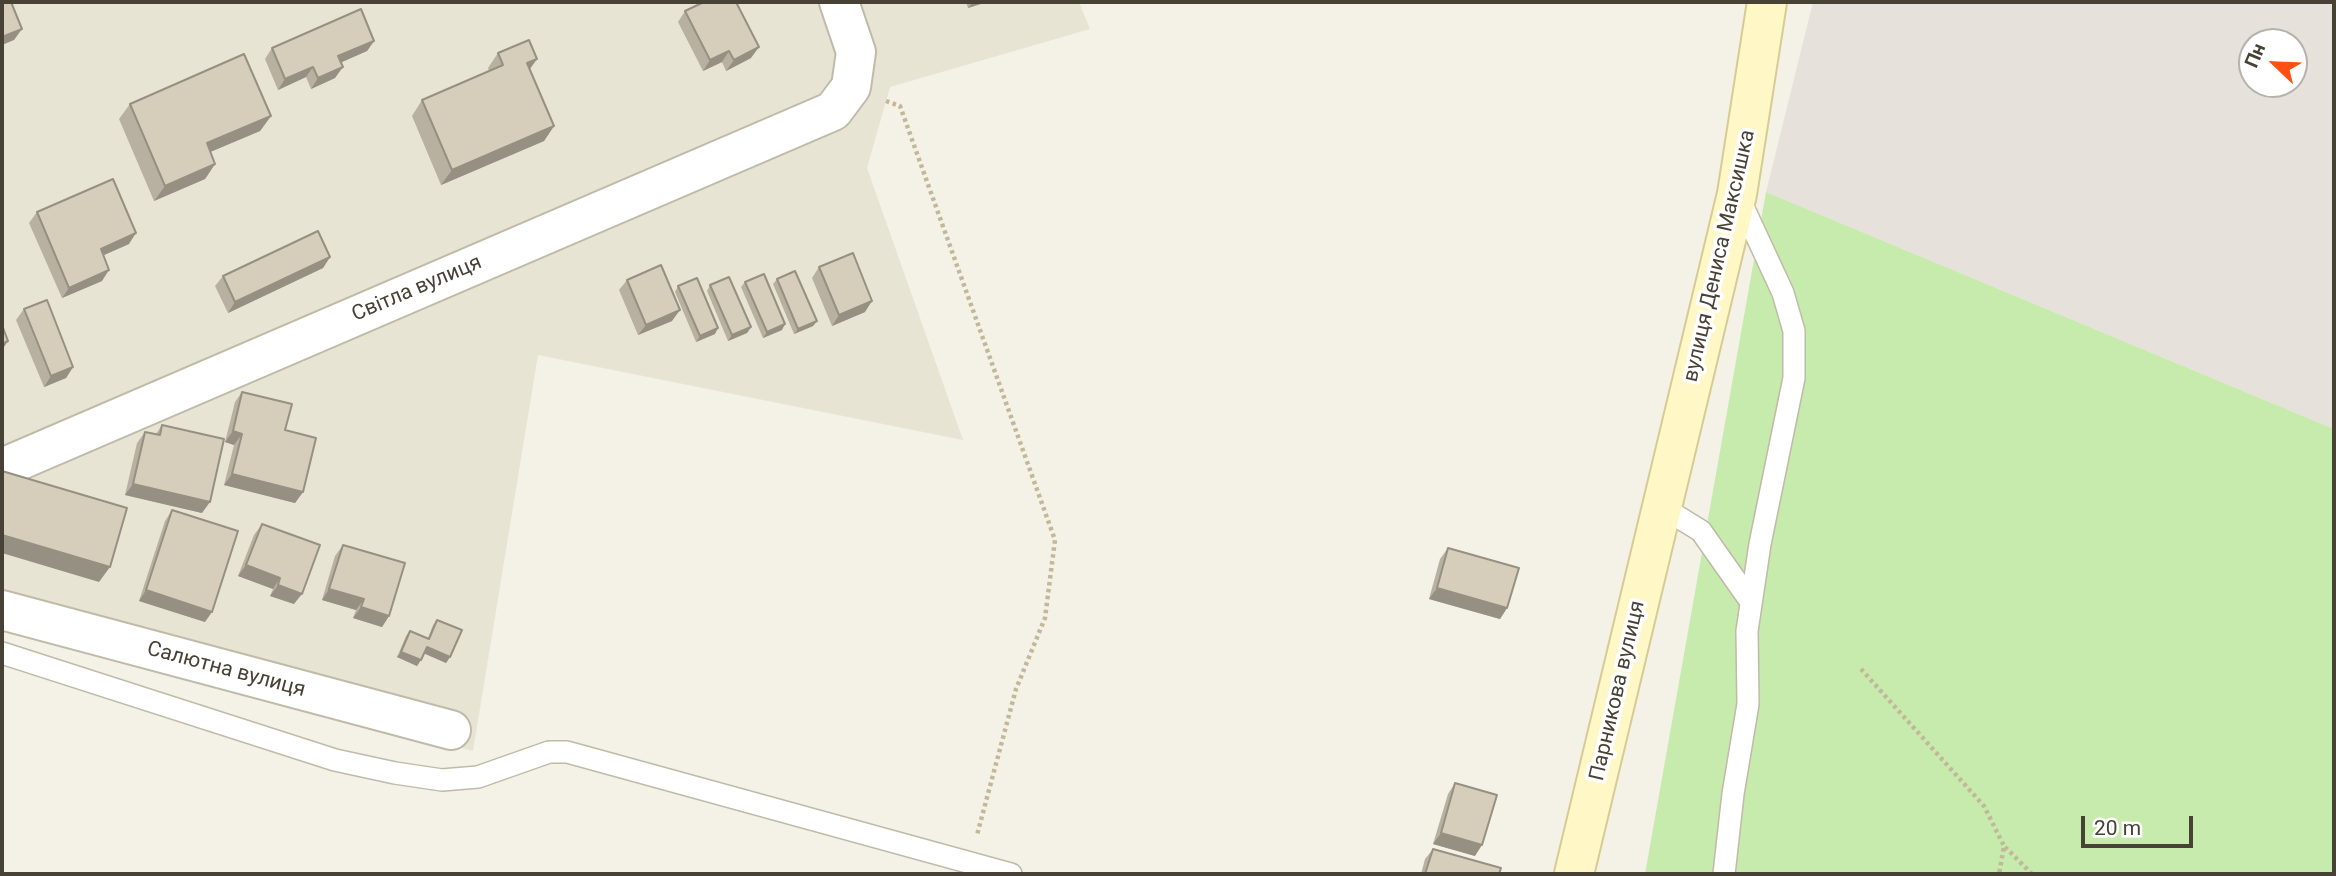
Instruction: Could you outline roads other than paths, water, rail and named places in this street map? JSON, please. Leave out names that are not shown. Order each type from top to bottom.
[{"type":"street","name":"Світла вулиця","points":[[2,468],[842,99],[856,52],[839,2]]},
{"type":"street","name":"вулиця Дениса Максишка","points":[[1662,507],[1737,194],[1767,2]]},
{"type":"street","name":"Парникова вулиця","points":[[1574,874],[1662,507]]},
{"type":"street","name":"Салютна вулиця","points":[[2,610],[451,730]]},
{"type":"lane","points":[[1724,874],[1733,794],[1748,704],[1747,631],[1751,602],[1794,377],[1794,331],[1783,293],[1737,194]]},
{"type":"lane","points":[[1662,507],[1701,531],[1751,602]]},
{"type":"lane","points":[[2,653],[335,760],[383,771],[442,780],[466,778],[504,770],[549,752],[567,752],[1010,874]]}]
